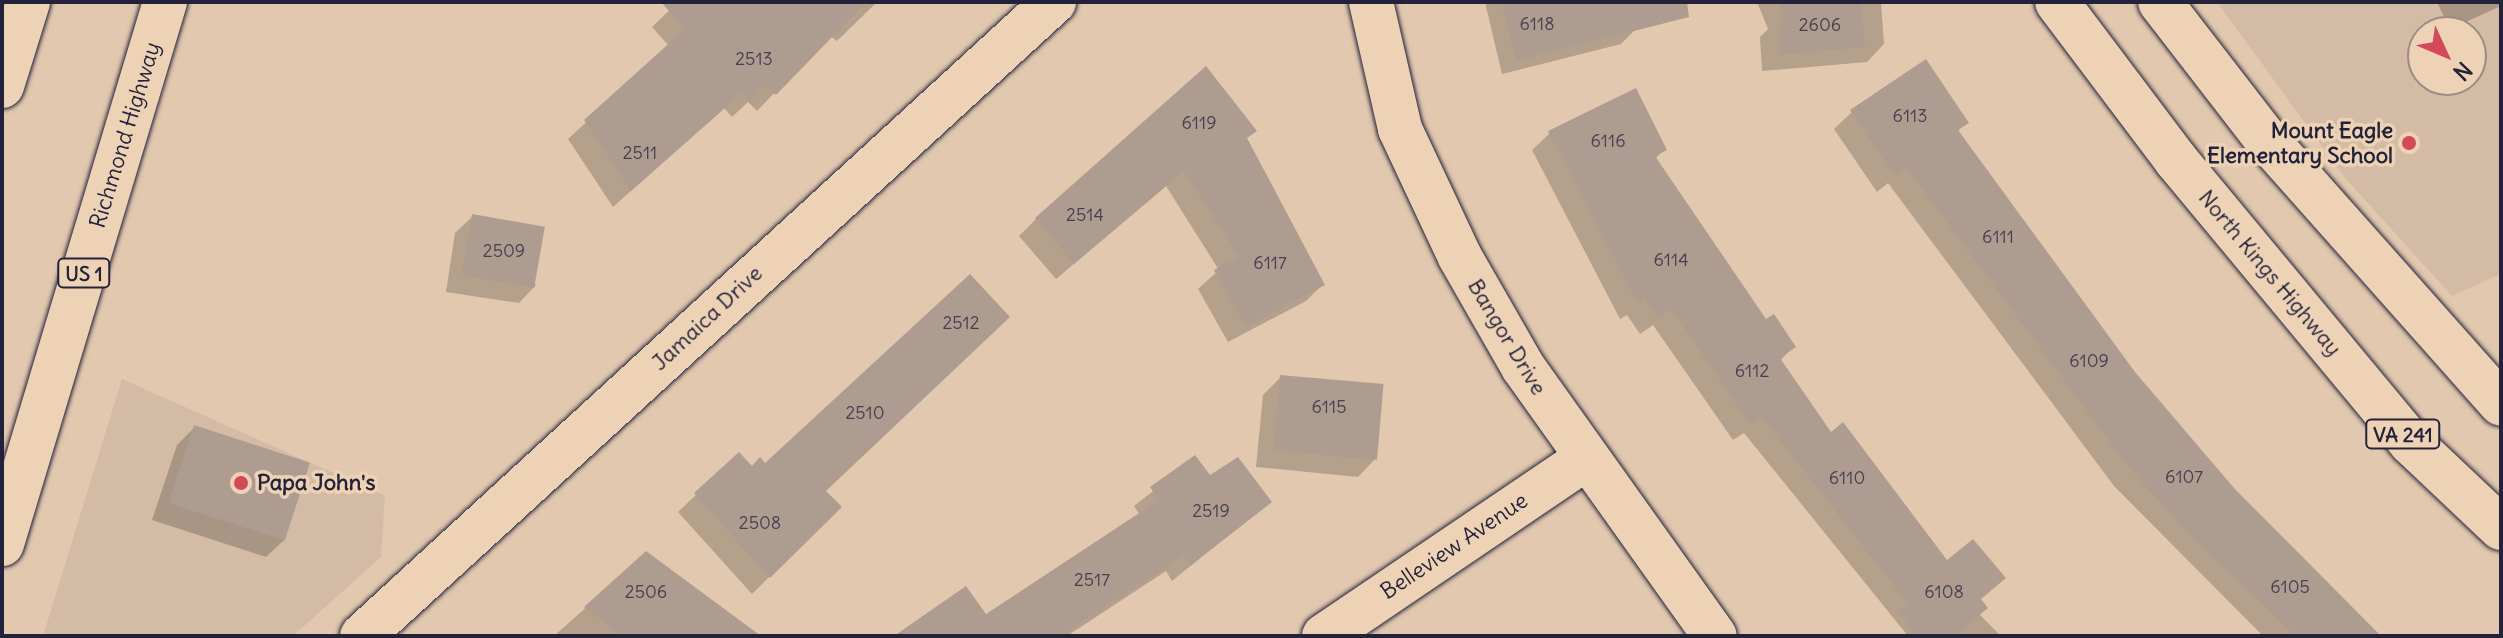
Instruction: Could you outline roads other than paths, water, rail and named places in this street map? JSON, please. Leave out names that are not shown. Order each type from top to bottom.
[{"type":"main road","points":[[2,86],[28,2]]},
{"type":"main road","name":"Richmond Highway","points":[[2,544],[165,2]]},
{"type":"main road","name":"Jamaica Drive","points":[[362,636],[1054,2]]},
{"type":"main road","name":"Bangor Drive","points":[[1371,2],[1406,143],[1460,257],[1585,459],[1715,636]]},
{"type":"main road","name":"North Kings Highway","points":[[2057,2],[2176,160],[2411,443],[2501,528]]},
{"type":"main road","points":[[2160,2],[2266,139],[2501,404]]},
{"type":"main road","name":"Belleview Avenue","points":[[1324,636],[1585,459]]},
{"type":"place","name":"Mount Eagle Elementary School","points":[[2409,143]]},
{"type":"place","name":"Papa John's","points":[[241,483]]}]
